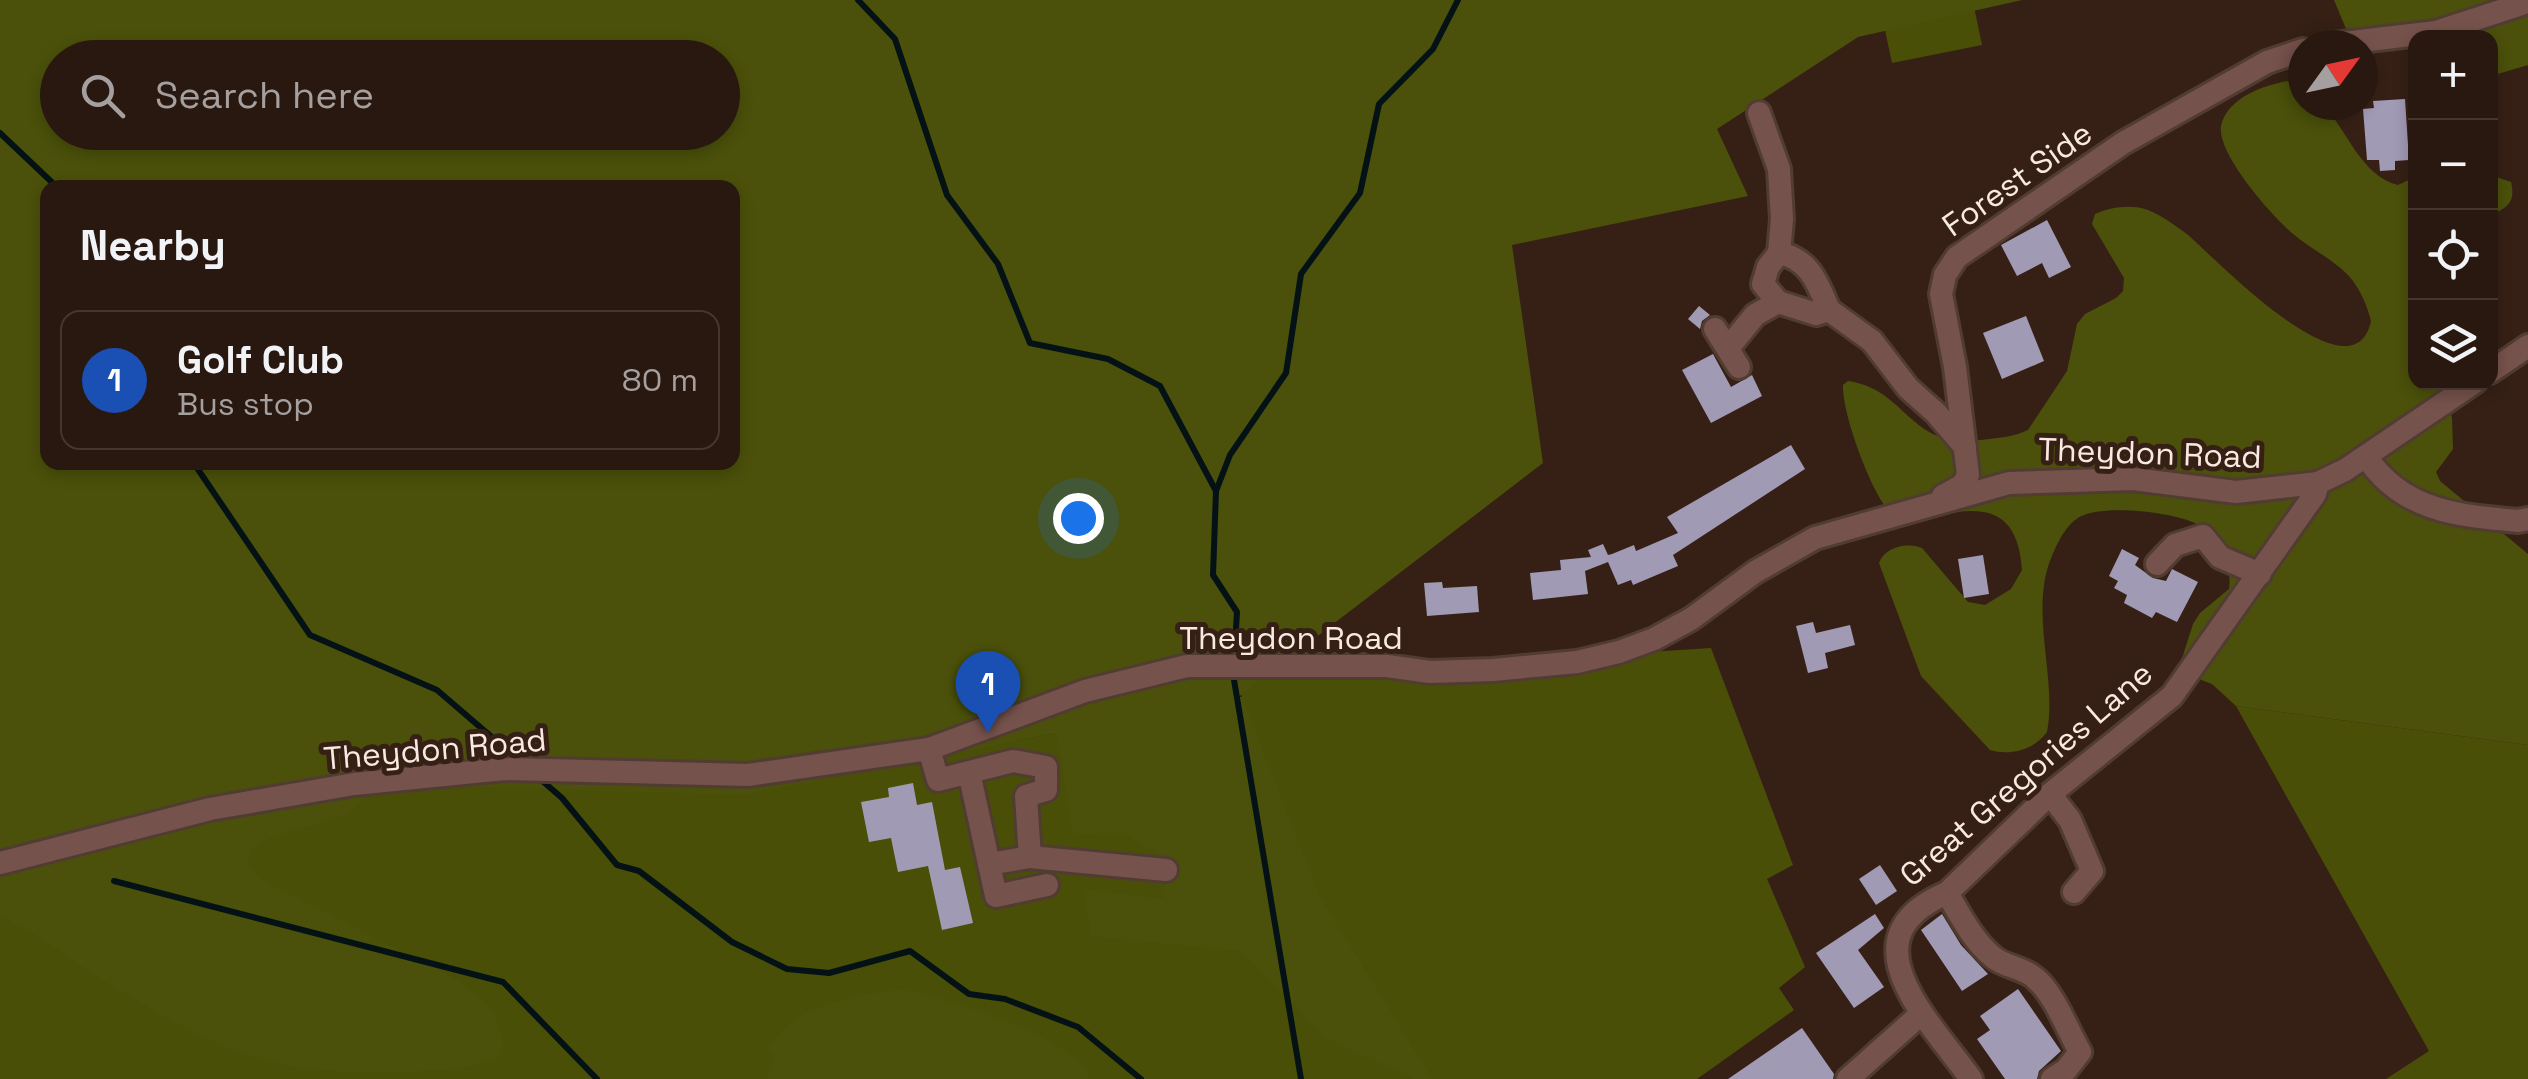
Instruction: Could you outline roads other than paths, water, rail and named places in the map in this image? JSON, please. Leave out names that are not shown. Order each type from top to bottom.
[{"type":"street","points":[[2378,39],[2436,32],[2528,2]]},
{"type":"street","name":"Forest Side","points":[[1928,506],[1962,485],[1968,476],[1955,367],[1941,294],[1945,276],[1957,257],[2123,143],[2267,62],[2288,55]]},
{"type":"street","points":[[1759,113],[1779,168],[1782,219],[1779,253],[1768,267],[1763,284],[1778,302],[1816,314],[1830,310]]},
{"type":"street","points":[[1779,253],[1794,256],[1808,267],[1830,310],[1872,342],[1908,388],[1964,447]]},
{"type":"street","points":[[1727,348],[1755,315],[1778,302]]},
{"type":"street","points":[[2498,367],[2528,346]]},
{"type":"street","name":"Theydon Road","points":[[0,864],[210,809],[354,784],[504,769],[748,775],[930,749],[1085,691],[1187,666],[1387,666],[1430,672],[1577,662],[1654,639],[1692,619],[1755,572],[1815,538],[1850,525],[2009,483],[2133,479],[2236,492],[2318,483],[2366,456],[2463,390]]},
{"type":"street","points":[[2366,456],[2378,476],[2401,493],[2454,515],[2528,519]]},
{"type":"street","name":"Great Gregories Lane","points":[[1921,1014],[1898,974],[1898,936],[1910,916],[1948,893],[2050,794],[2172,696],[2315,494],[2318,483]]},
{"type":"street","points":[[2157,564],[2175,545],[2203,536],[2220,557],[2260,574]]},
{"type":"street","points":[[930,749],[938,780],[1013,761],[1046,767],[1046,790],[1026,796],[1030,857]]},
{"type":"street","points":[[969,772],[996,896],[1047,886]]},
{"type":"street","points":[[2050,794],[2070,820],[2092,871],[2074,892]]},
{"type":"street","points":[[989,864],[1030,857],[1166,870]]},
{"type":"street","points":[[1948,893],[1966,925],[1994,959],[2025,970],[2038,980],[2051,1000],[2080,1052],[2066,1070],[2052,1079]]},
{"type":"street","points":[[1848,1079],[1921,1014],[1971,1079]]},
{"type":"waterway","points":[[858,0],[895,39],[947,195],[998,264],[1030,343],[1108,359],[1160,386],[1216,491]]},
{"type":"waterway","points":[[1234,661],[1237,612],[1213,575],[1216,491],[1230,455],[1286,373],[1301,274],[1360,193],[1379,104],[1433,49],[1458,0]]},
{"type":"waterway","points":[[0,133],[50,180]]},
{"type":"waterway","points":[[198,470],[310,635],[437,690],[522,763]]},
{"type":"waterway","points":[[1233,674],[1301,1079]]},
{"type":"waterway","points":[[539,778],[562,798],[617,865],[639,871],[732,942],[787,969],[829,973],[910,951],[969,994],[1005,999],[1078,1027],[1141,1079]]},
{"type":"waterway","points":[[114,881],[503,982],[597,1079]]},
{"type":"place","name":"Golf Club","points":[[988,733]]}]
